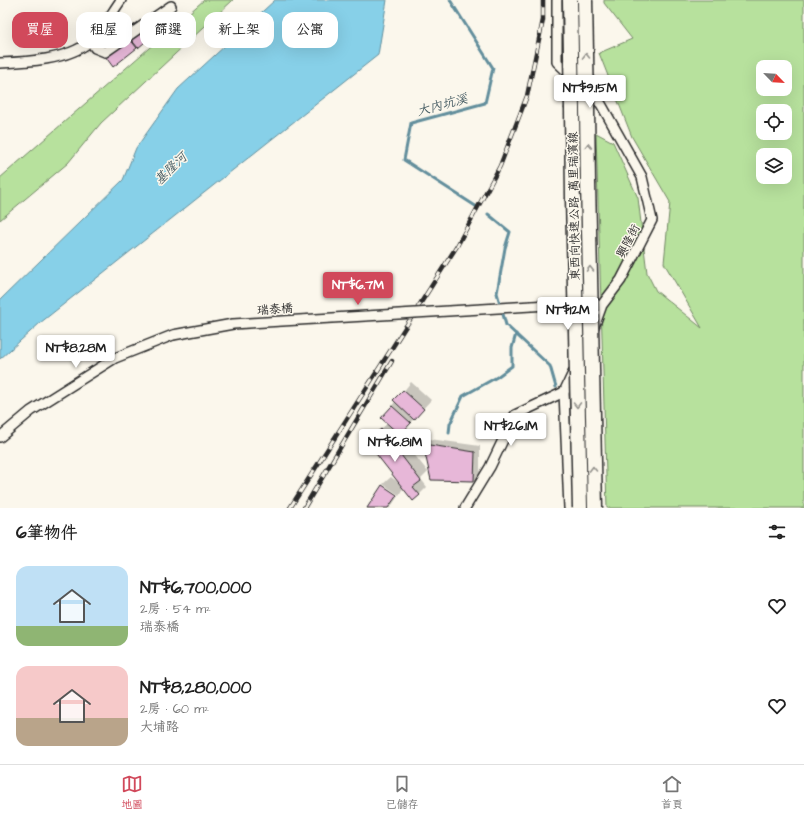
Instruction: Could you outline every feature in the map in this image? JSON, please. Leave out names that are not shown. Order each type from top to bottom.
[{"type":"highway","name":"東西向快速公路 萬里瑞濱線","points":[[570,0],[580,508]]},
{"type":"highway","name":"東西向快速公路 萬里瑞濱線","points":[[585,0],[595,508]]},
{"type":"street","points":[[112,12],[121,0]]},
{"type":"street","name":"興隆街","points":[[557,0],[557,62],[600,104],[642,177],[652,220],[620,280],[602,305],[584,351],[564,392],[569,508]]},
{"type":"street","points":[[132,33],[172,6]]},
{"type":"street","points":[[0,63],[46,59],[77,48]]},
{"type":"street","points":[[95,48],[105,52],[111,48]]},
{"type":"street","name":"瑞泰橋","points":[[0,436],[31,411],[114,358],[172,335],[233,324],[552,306],[602,305]]},
{"type":"street","points":[[552,306],[570,316],[581,331],[584,351]]},
{"type":"street","points":[[465,508],[490,467],[515,415],[564,392]]},
{"type":"green space","points":[[204,0],[233,0],[220,12],[204,12],[204,27],[196,34],[196,12],[190,12]]},
{"type":"green space","points":[[604,0],[804,0],[804,508],[607,508],[596,133],[613,142],[638,198],[647,273],[656,291],[702,328],[664,263],[670,202],[632,137],[599,53],[632,39],[604,3]]},
{"type":"green space","points":[[149,48],[181,48],[101,123],[68,163],[0,220],[0,178]]},
{"type":"water","name":"基隆河","points":[[275,0],[387,0],[378,55],[40,323],[0,359],[0,300],[123,180],[136,148],[178,89],[223,48],[274,48],[274,12],[262,12]]},
{"type":"building","points":[[140,27],[140,46],[138,48],[132,41],[132,34]]},
{"type":"building","points":[[132,42],[137,48],[113,67],[105,56],[116,48],[132,48]]},
{"type":"building","points":[[403,390],[424,409],[414,420],[393,400]]},
{"type":"building","points":[[392,406],[411,423],[400,435],[381,418]]},
{"type":"building","points":[[381,429],[421,481],[413,487],[420,495],[413,501],[366,441]]},
{"type":"building","points":[[423,444],[475,452],[474,481],[431,480]]},
{"type":"building","points":[[382,485],[397,495],[388,508],[367,508]]},
{"type":"waterway","name":"大內坑溪","points":[[450,0],[493,68],[485,103],[411,123],[404,160],[477,207]]},
{"type":"waterway","name":"大內坑溪","points":[[488,214],[510,232],[505,248],[497,293],[506,325],[550,366],[556,387]]},
{"type":"waterway","points":[[449,433],[450,424],[463,396],[497,377],[512,366],[512,348],[516,334]]},
{"type":"railway","points":[[290,508],[457,246],[500,166],[527,96],[543,20],[543,0]]},
{"type":"railway","points":[[304,508],[392,361]]}]
